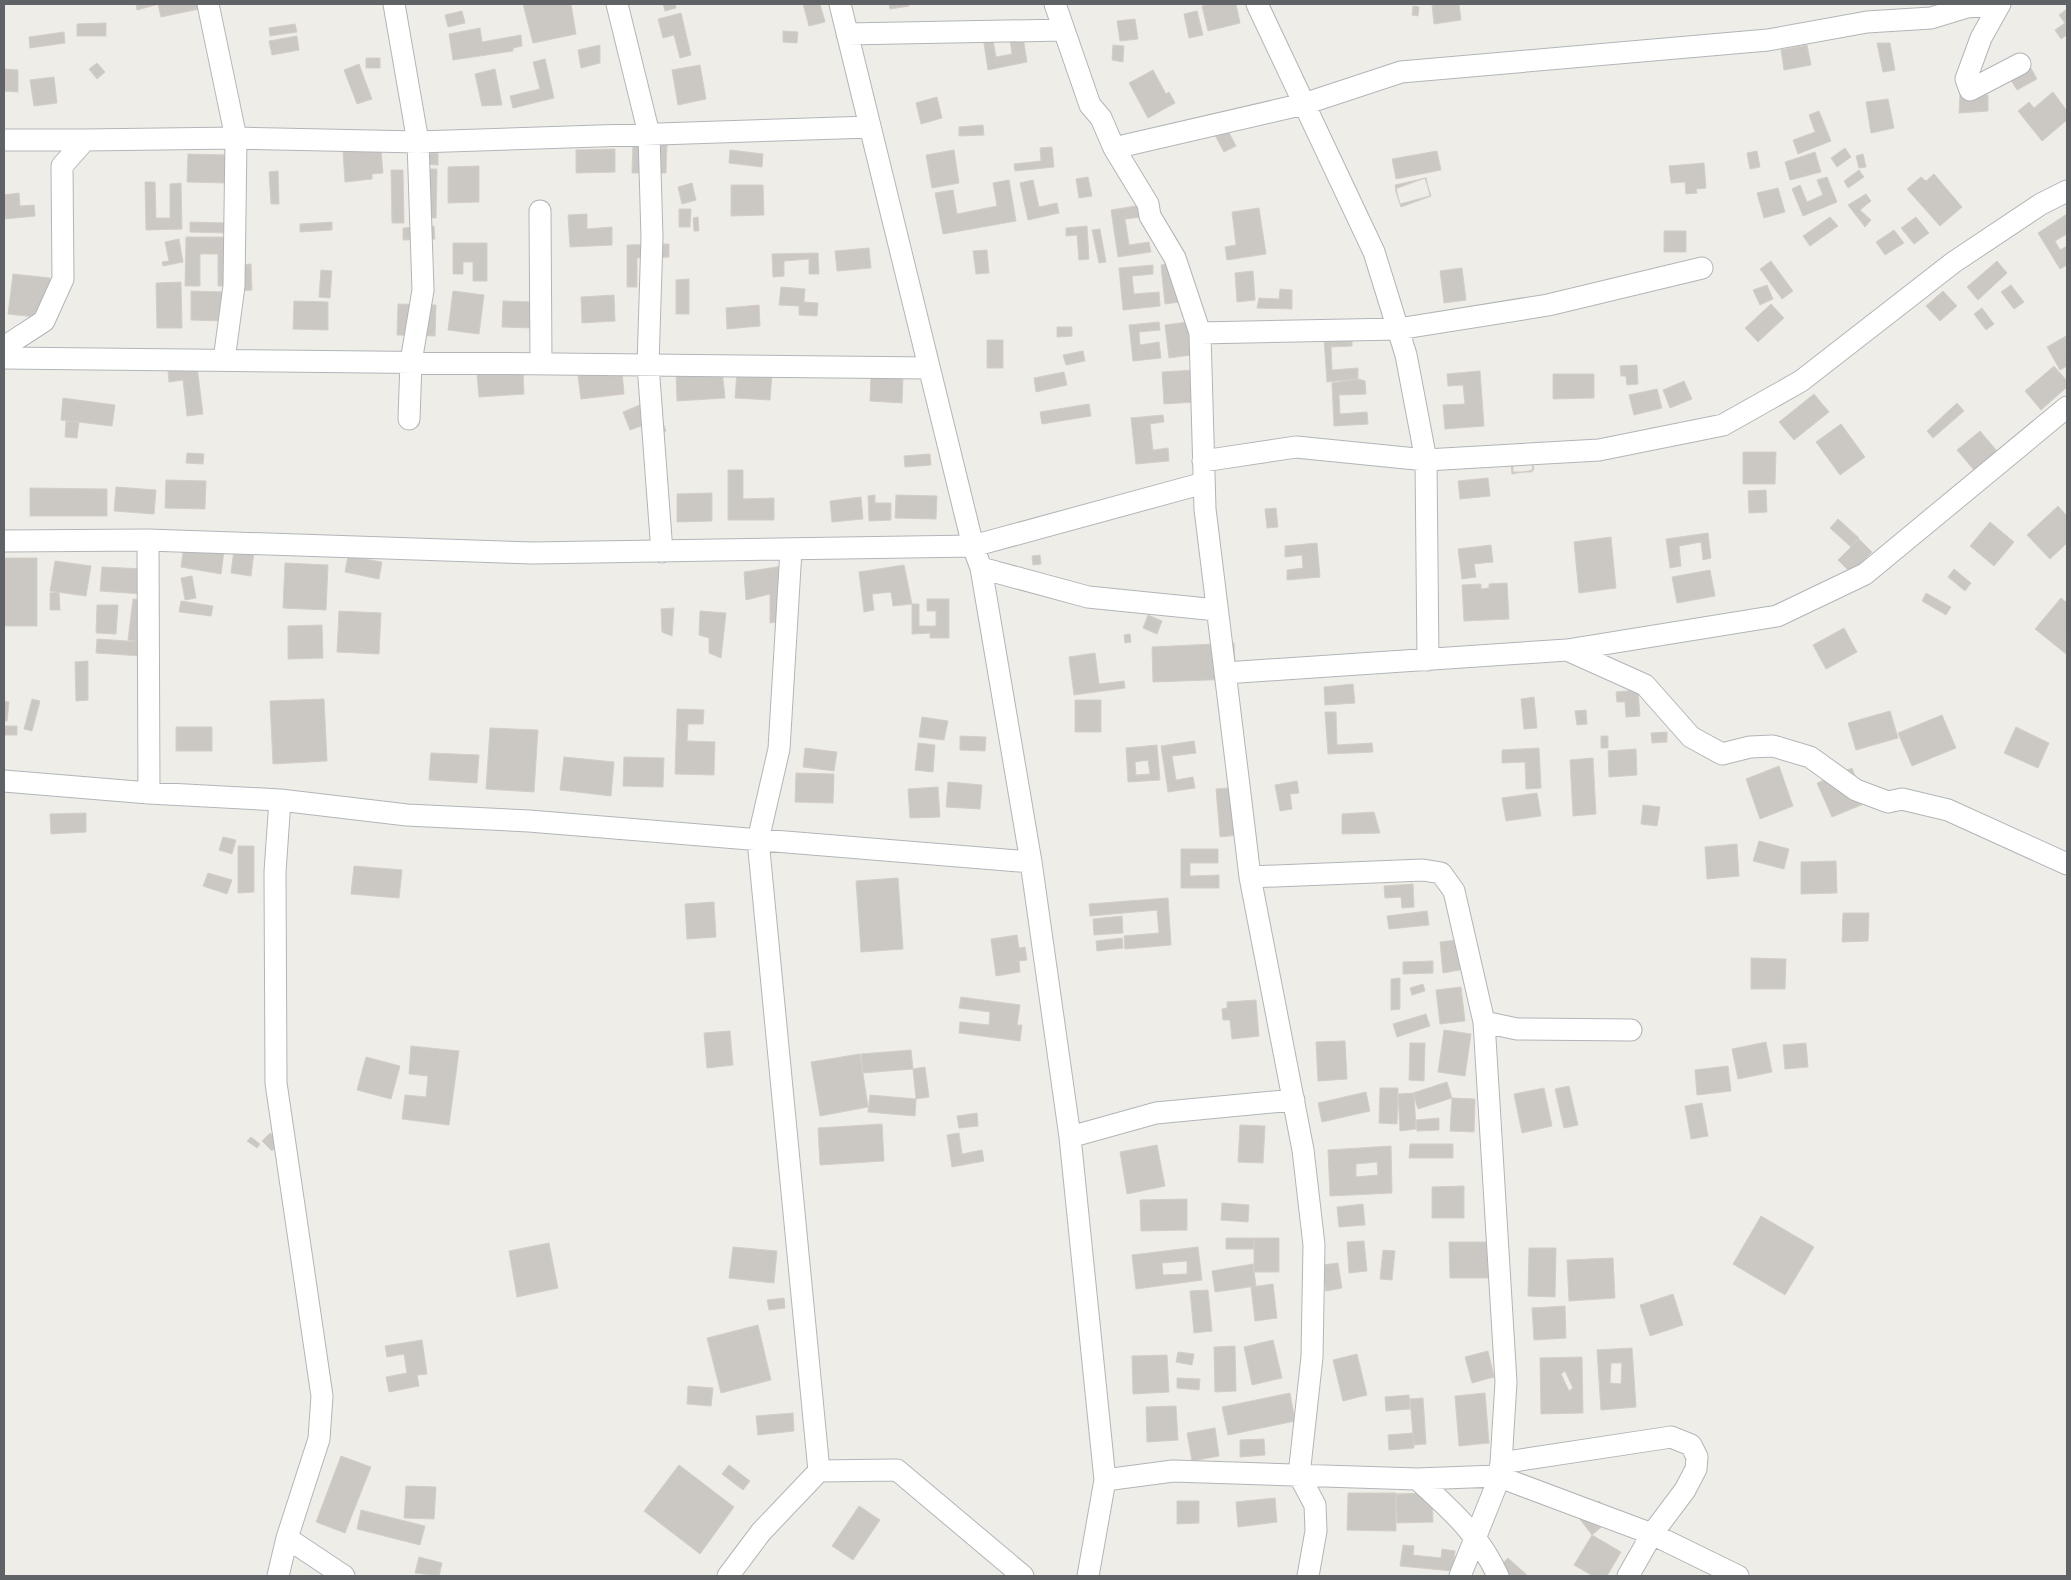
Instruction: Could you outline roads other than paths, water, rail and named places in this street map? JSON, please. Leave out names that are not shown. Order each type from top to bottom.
[{"type":"street","points":[[208,4],[236,138],[234,286],[224,360]]},
{"type":"street","points":[[394,4],[418,142],[423,290],[412,362],[409,419]]},
{"type":"street","points":[[617,4],[649,134],[652,238],[648,365],[662,552]]},
{"type":"street","points":[[840,4],[870,127],[880,157],[973,546],[981,568],[1031,862],[1070,1137],[1105,1480],[1088,1576]]},
{"type":"street","points":[[1054,4],[1090,105],[1101,118],[1114,148],[1148,204],[1150,216],[1175,258],[1200,332],[1205,509],[1250,877],[1303,1150],[1314,1245],[1312,1357],[1299,1475],[1315,1505],[1316,1531],[1308,1576]]},
{"type":"street","points":[[1257,4],[1374,252],[1406,355],[1426,460],[1428,660]]},
{"type":"street","points":[[1114,148],[1304,104],[1401,72],[1768,40],[1866,22],[1931,18],[1967,7],[1994,4]]},
{"type":"street","points":[[2000,4],[1981,38],[1966,79],[1970,90],[2020,64]]},
{"type":"street","points":[[848,34],[1064,30]]},
{"type":"street","points":[[4,140],[236,138],[418,142],[870,127]]},
{"type":"street","points":[[4,347],[44,321],[63,279],[62,166],[85,140]]},
{"type":"street","points":[[1203,462],[1296,447],[1426,460],[1599,450],[1723,425],[1801,381],[1954,262],[2041,204],[2067,191]]},
{"type":"street","points":[[540,211],[541,364]]},
{"type":"street","points":[[1200,332],[1398,329],[1548,305],[1702,268]]},
{"type":"street","points":[[4,358],[929,368]]},
{"type":"street","points":[[1225,674],[1567,650],[1777,616],[1865,574],[2067,407]]},
{"type":"street","points":[[4,541],[148,540],[533,553],[973,546],[1204,483]]},
{"type":"street","points":[[148,540],[149,793]]},
{"type":"street","points":[[791,550],[779,748],[758,840],[819,1471]]},
{"type":"street","points":[[981,568],[1088,597],[1217,610]]},
{"type":"street","points":[[1567,650],[1645,685],[1691,737],[1722,754],[1750,747],[1773,746],[1810,757],[1856,790],[1888,802],[1902,799],[1948,810],[2067,864]]},
{"type":"street","points":[[4,781],[149,793],[280,800],[407,815],[529,821],[1031,862]]},
{"type":"street","points":[[278,1576],[287,1538],[319,1439],[322,1396],[276,1083],[275,872],[280,800]]},
{"type":"street","points":[[1250,877],[1423,870],[1441,874],[1454,891],[1484,1022],[1506,1382],[1496,1486],[1460,1576]]},
{"type":"street","points":[[1484,1022],[1518,1029],[1631,1030]]},
{"type":"street","points":[[1070,1137],[1156,1113],[1294,1100]]},
{"type":"street","points":[[1105,1480],[1173,1471],[1417,1479],[1499,1470],[1671,1437],[1691,1445],[1697,1457],[1696,1469],[1685,1490],[1652,1534],[1628,1576]]},
{"type":"street","points":[[728,1576],[761,1532],[819,1471],[897,1470],[1023,1576]]},
{"type":"street","points":[[1499,1470],[1652,1534],[1738,1576]]},
{"type":"street","points":[[1417,1479],[1455,1512],[1475,1537],[1498,1576]]},
{"type":"street","points":[[287,1538],[344,1576]]}]
